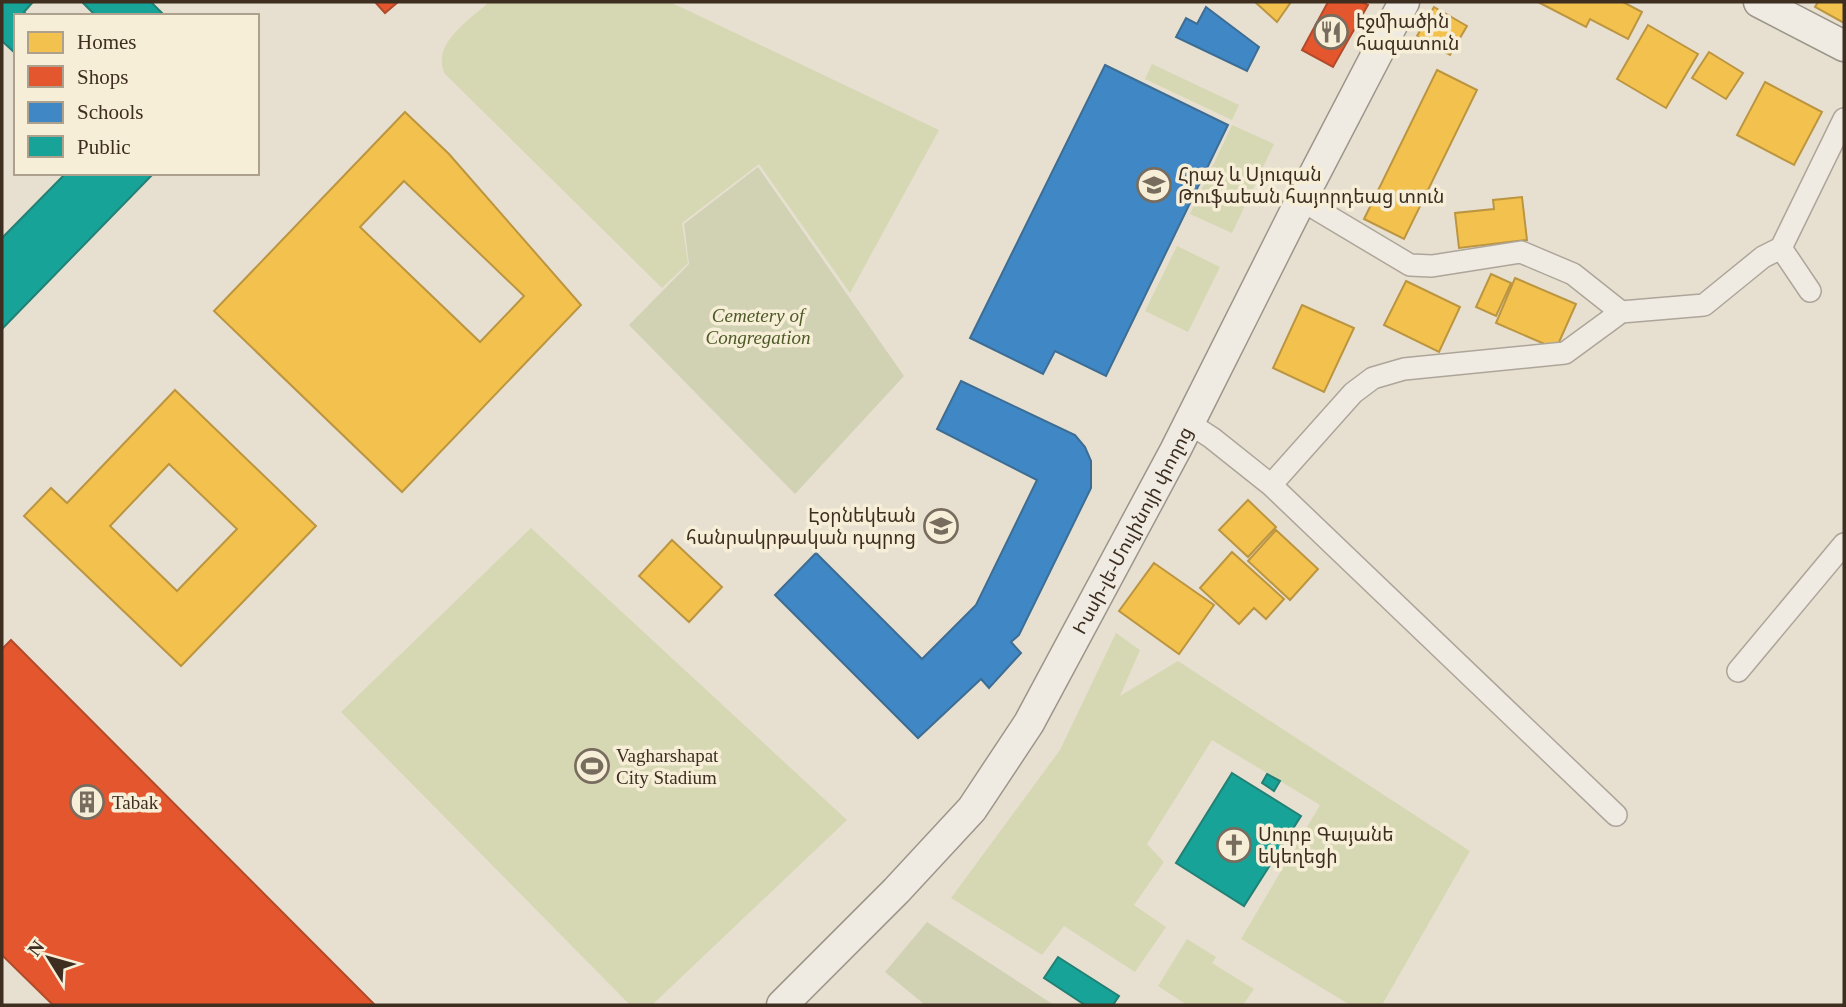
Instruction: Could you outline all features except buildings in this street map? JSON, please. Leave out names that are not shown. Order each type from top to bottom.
[{"type":"street","name":"Իսսի-լե-Մուլինոյի փողոց","points":[[782,1005],[896,891],[972,809],[1029,723],[1189,423],[1404,2]]},
{"type":"street","points":[[1759,2],[1844,46]]},
{"type":"street","points":[[1271,485],[1353,393],[1373,377],[1404,369],[1565,353],[1620,312],[1704,305],[1763,257],[1781,248],[1844,120]]},
{"type":"street","points":[[1301,200],[1410,265],[1432,266],[1521,252],[1573,274],[1620,312]]},
{"type":"street","points":[[1781,248],[1810,291]]},
{"type":"street","points":[[1189,423],[1271,485],[1616,815]]},
{"type":"street","points":[[1738,671],[1844,544]]},
{"type":"green space","points":[[489,2],[670,2],[939,130],[850,293],[759,164],[682,223],[688,263],[662,288],[445,74],[442,63],[447,43]]},
{"type":"green space","points":[[1152,64],[1239,105],[1232,120],[1145,79]]},
{"type":"green space","points":[[1232,125],[1274,144],[1232,233],[1190,214]]},
{"type":"green space","name":"Cemetery of Congregation","points":[[758,167],[904,376],[795,494],[629,325],[689,264],[684,224]]},
{"type":"green space","points":[[1177,246],[1220,267],[1188,332],[1145,311]]},
{"type":"green space","name":"Vagharshapat City Stadium","points":[[531,528],[847,820],[652,1005],[630,1005],[341,712]]},
{"type":"green space","points":[[1116,633],[1140,650],[1120,696],[1178,661],[1470,851],[1382,1005],[1350,1005],[1241,939],[1320,805],[1212,740],[1147,844],[1164,862],[1134,905],[1166,927],[1135,972],[1064,926],[1042,955],[951,898],[1060,750]]},
{"type":"green space","points":[[927,922],[1054,1005],[925,1005],[885,972]]},
{"type":"green space","points":[[1187,939],[1216,957],[1212,963],[1254,989],[1243,1005],[1187,1005],[1158,986]]},
{"type":"place","name":"էջմիածին հազատուն","points":[[1331,32]]},
{"type":"place","name":"Հրաչ և Սյուզան Թուֆաեան հայորդեաց տուն","points":[[1154,185]]},
{"type":"place","name":"Էօրնեկեան հանրակրթական դպրոց","points":[[941,526]]},
{"type":"place","name":"Vagharshapat City Stadium","points":[[592,766]]},
{"type":"place","name":"Tabak","points":[[87,802]]},
{"type":"place","name":"Սուրբ Գայանե եկեղեցի","points":[[1234,845]]}]
